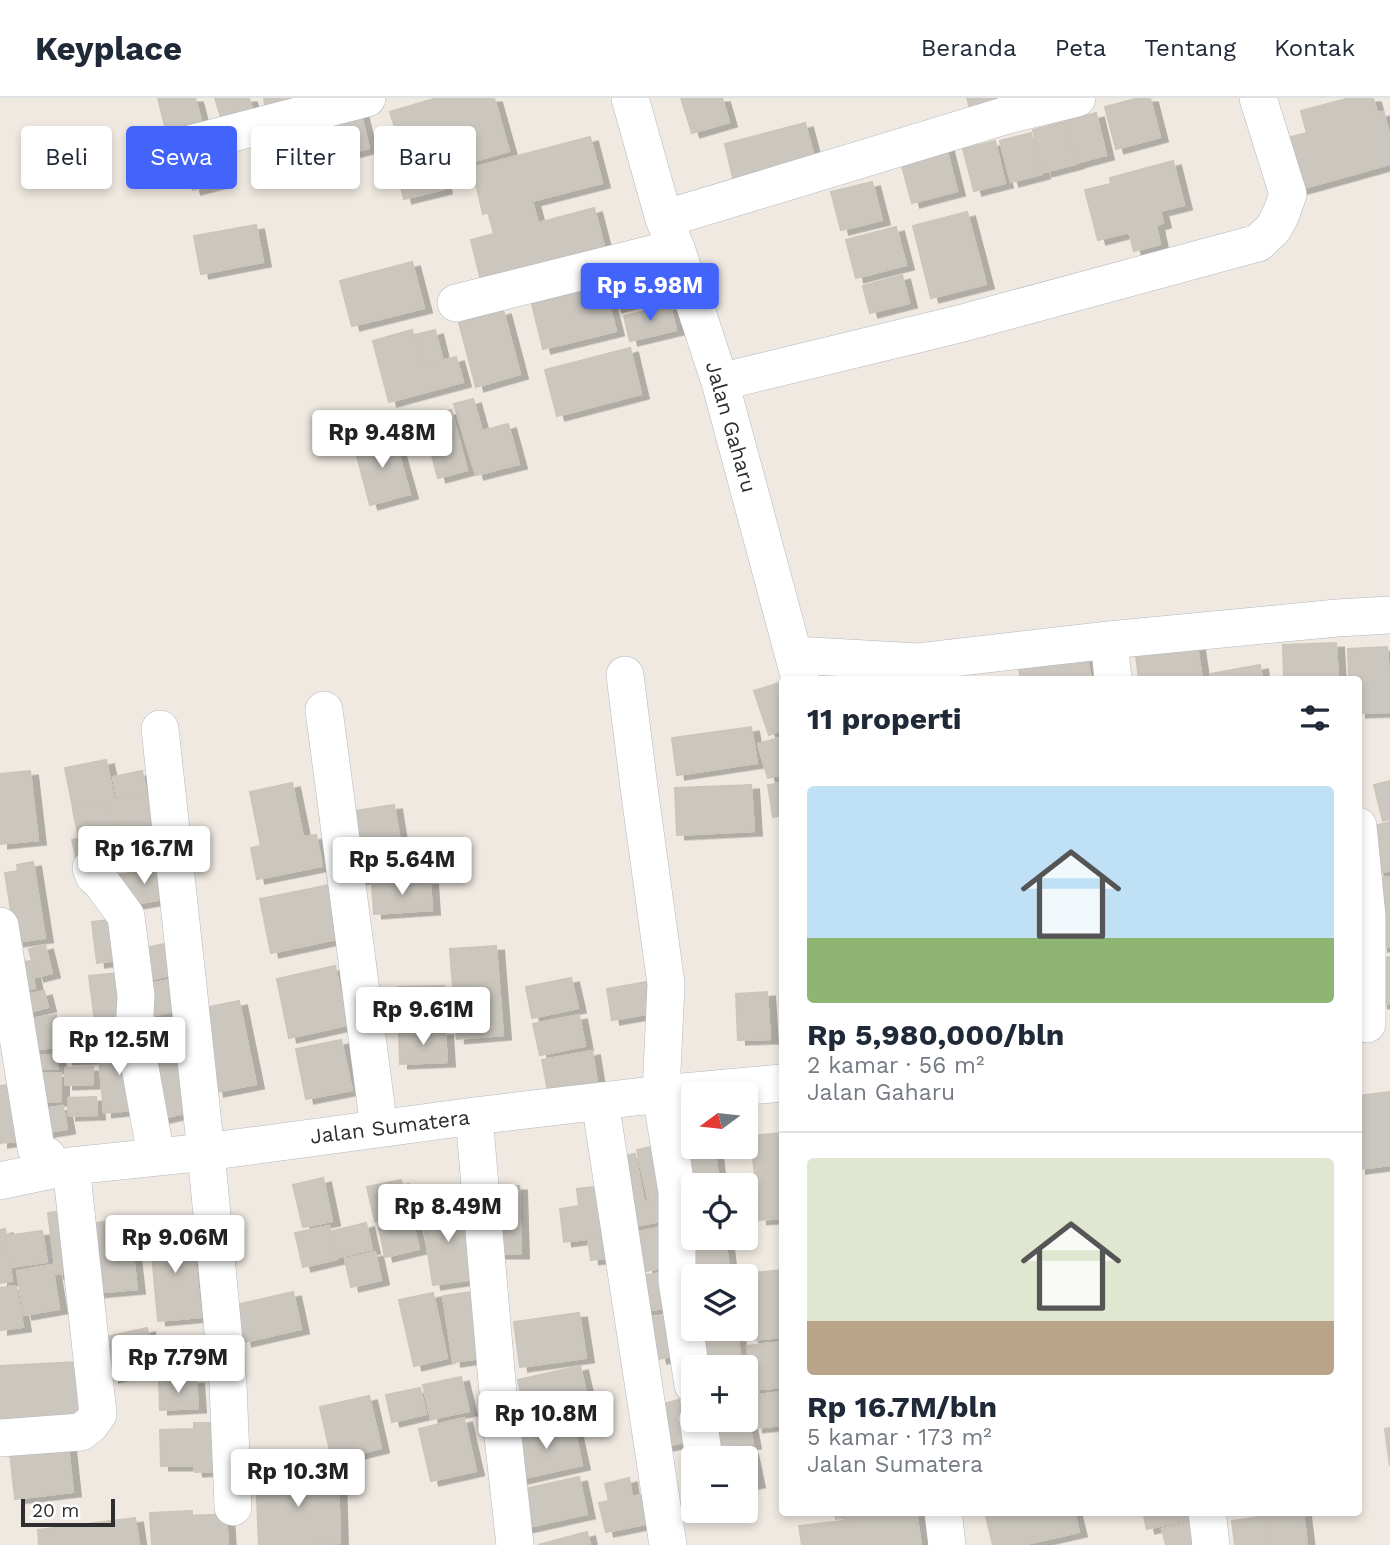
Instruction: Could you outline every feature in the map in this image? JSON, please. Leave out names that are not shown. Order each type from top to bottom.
[{"type":"street","points":[[237,132],[367,98]]},
{"type":"street","name":"Jalan Gaharu","points":[[630,98],[670,233],[720,382],[798,667]]},
{"type":"street","points":[[456,303],[670,233],[1004,116],[1077,98]]},
{"type":"street","points":[[720,382],[959,324],[1258,243],[1273,229],[1288,194],[1258,98]]},
{"type":"street","points":[[798,667],[920,671],[1109,640],[1390,615]]},
{"type":"street","points":[[1109,640],[1113,676]]},
{"type":"street","points":[[625,675],[666,984],[662,1094],[677,1192],[677,1281],[688,1355]]},
{"type":"street","points":[[324,710],[379,1128]]},
{"type":"street","points":[[160,729],[228,1384],[233,1507]]},
{"type":"street","points":[[1362,866],[1372,1023]]},
{"type":"street","points":[[90,868],[125,916],[136,996],[134,1034],[156,1156]]},
{"type":"street","points":[[0,926],[36,1148],[40,1154],[62,1168],[98,1414],[81,1432],[0,1438]]},
{"type":"street","name":"Jalan Sumatera","points":[[0,1181],[62,1168],[474,1116],[779,1083]]},
{"type":"street","points":[[600,1101],[668,1545]]},
{"type":"street","points":[[474,1116],[497,1382],[515,1545]]},
{"type":"street","points":[[943,1516],[947,1545]]},
{"type":"street","points":[[1208,1516],[1212,1545]]},
{"type":"building","points":[[158,98],[195,98],[201,121],[182,126],[165,126]]},
{"type":"building","points":[[215,98],[249,98],[252,109],[221,117]]},
{"type":"building","points":[[264,98],[293,98],[265,105]]},
{"type":"building","points":[[437,98],[494,98],[509,151],[476,161],[476,126],[394,126],[390,112]]},
{"type":"building","points":[[681,98],[722,98],[729,122],[692,133]]},
{"type":"building","points":[[967,98],[1011,98],[970,108]]},
{"type":"building","points":[[1139,98],[1150,98],[1160,137],[1116,149],[1105,107]]},
{"type":"building","points":[[1350,98],[1373,98],[1377,113],[1383,112],[1390,137],[1390,164],[1297,190],[1283,139],[1307,133],[1301,111]]},
{"type":"building","points":[[359,106],[369,148],[360,150],[360,126],[290,126],[289,123]]},
{"type":"building","points":[[1096,113],[1106,155],[1076,163],[1065,121]]},
{"type":"building","points":[[1064,122],[1075,164],[1044,172],[1033,130]]},
{"type":"building","points":[[805,123],[815,161],[734,182],[725,144]]},
{"type":"building","points":[[1031,133],[1042,174],[1011,182],[1000,141]]},
{"type":"building","points":[[590,137],[602,183],[532,201],[538,223],[594,208],[606,254],[482,285],[471,240],[494,234],[488,212],[483,214],[476,185],[476,167]]},
{"type":"building","points":[[995,141],[1005,183],[974,191],[963,149]]},
{"type":"building","points":[[946,147],[957,191],[912,203],[900,159]]},
{"type":"building","points":[[1173,161],[1184,205],[1160,211],[1163,223],[1156,225],[1160,244],[1134,251],[1129,232],[1098,240],[1085,190],[1111,184],[1110,178]]},
{"type":"building","points":[[872,182],[882,220],[841,230],[831,192]]},
{"type":"building","points":[[402,189],[444,189],[404,199]]},
{"type":"building","points":[[967,212],[986,284],[931,298],[913,226]]},
{"type":"building","points":[[256,225],[263,262],[201,274],[194,236]]},
{"type":"building","points":[[896,227],[906,265],[856,278],[846,240]]},
{"type":"building","points":[[412,262],[424,308],[352,326],[340,281]]},
{"type":"building","points":[[664,272],[669,293],[614,308],[609,286]]},
{"type":"building","points":[[902,275],[909,303],[870,313],[863,286]]},
{"type":"building","points":[[604,285],[616,331],[543,349],[532,304]]},
{"type":"building","points":[[670,305],[676,330],[630,341],[624,316]]},
{"type":"building","points":[[503,310],[520,374],[476,387],[459,323]]},
{"type":"building","points":[[412,330],[421,366],[456,357],[463,382],[389,402],[373,341]]},
{"type":"building","points":[[435,330],[442,358],[423,364],[415,335]]},
{"type":"building","points":[[630,348],[641,394],[557,416],[545,370]]},
{"type":"building","points":[[473,399],[482,431],[508,424],[519,464],[476,475],[454,404]]},
{"type":"building","points":[[451,410],[467,470],[438,478],[429,444],[411,449],[404,423]]},
{"type":"building","points":[[393,434],[410,494],[370,505],[354,445]]},
{"type":"building","points":[[1336,643],[1338,676],[1284,676],[1283,645]]},
{"type":"building","points":[[1197,646],[1202,676],[1139,676],[1136,656]]},
{"type":"building","points":[[1387,647],[1390,712],[1362,713],[1362,676],[1349,676],[1348,649]]},
{"type":"building","points":[[1087,657],[1090,676],[1020,676],[1019,669]]},
{"type":"building","points":[[1260,665],[1262,676],[1210,676]]},
{"type":"building","points":[[779,683],[779,731],[769,735],[754,691]]},
{"type":"building","points":[[751,727],[757,763],[677,775],[672,738]]},
{"type":"building","points":[[779,738],[779,775],[768,778],[758,744]]},
{"type":"building","points":[[106,760],[114,799],[73,808],[65,768]]},
{"type":"building","points":[[30,771],[38,840],[0,844],[0,774]]},
{"type":"building","points":[[142,771],[146,791],[117,797],[113,777]]},
{"type":"building","points":[[1390,781],[1390,819],[1383,821],[1374,785]]},
{"type":"building","points":[[292,783],[303,837],[316,835],[322,866],[257,879],[251,848],[261,846],[250,792]]},
{"type":"building","points":[[779,783],[779,816],[773,817],[768,785]]},
{"type":"building","points":[[751,785],[754,831],[677,835],[675,788]]},
{"type":"building","points":[[155,792],[161,822],[116,832],[109,801]]},
{"type":"building","points":[[109,802],[114,830],[79,838],[73,810]]},
{"type":"building","points":[[394,805],[405,872],[359,879],[348,812]]},
{"type":"building","points":[[1390,822],[1390,870],[1377,874],[1366,828]]},
{"type":"building","points":[[161,828],[167,856],[123,865],[117,837]]},
{"type":"building","points":[[112,832],[117,852],[77,861],[72,840]]},
{"type":"building","points":[[33,862],[45,938],[16,942],[5,873],[18,871],[17,865]]},
{"type":"building","points":[[164,867],[169,898],[124,906],[118,875]]},
{"type":"building","points":[[1390,877],[1390,947],[1380,947],[1376,878]]},
{"type":"building","points":[[430,880],[432,910],[374,914],[372,884]]},
{"type":"building","points":[[330,885],[341,938],[271,953],[260,899]]},
{"type":"building","points":[[120,919],[125,959],[97,963],[92,922]]},
{"type":"building","points":[[169,943],[176,974],[143,981],[136,950]]},
{"type":"building","points":[[45,945],[52,973],[36,977],[29,949]]},
{"type":"building","points":[[496,946],[503,1035],[457,1039],[450,949]]},
{"type":"building","points":[[1390,957],[1390,1003],[1380,1004],[1375,959]]},
{"type":"building","points":[[30,961],[35,988],[19,992],[13,964]]},
{"type":"building","points":[[335,966],[347,1025],[289,1038],[277,979]]},
{"type":"building","points":[[128,972],[133,1018],[95,1022],[89,976]]},
{"type":"building","points":[[571,978],[578,1008],[532,1018],[526,987]]},
{"type":"building","points":[[174,979],[180,1010],[146,1017],[139,986]]},
{"type":"building","points":[[652,981],[658,1012],[612,1020],[607,989]]},
{"type":"building","points":[[444,986],[445,1027],[399,1028],[398,987]]},
{"type":"building","points":[[44,991],[48,1007],[21,1014],[17,997]]},
{"type":"building","points":[[767,992],[770,1039],[738,1040],[736,994]]},
{"type":"building","points":[[239,1001],[256,1084],[216,1092],[199,1009]]},
{"type":"building","points":[[56,1015],[61,1046],[27,1051],[22,1020]]},
{"type":"building","points":[[579,1015],[585,1046],[540,1055],[533,1024]]},
{"type":"building","points":[[173,1020],[180,1051],[146,1058],[139,1027]]},
{"type":"building","points":[[445,1031],[447,1062],[400,1064],[399,1032]]},
{"type":"building","points":[[341,1040],[352,1090],[306,1099],[296,1049]]},
{"type":"building","points":[[64,1042],[93,1042],[93,1059],[65,1060]]},
{"type":"building","points":[[134,1042],[140,1109],[104,1113],[98,1045]]},
{"type":"building","points":[[592,1051],[597,1082],[548,1091],[542,1060]]},
{"type":"building","points":[[31,1055],[57,1055],[58,1069],[32,1069]]},
{"type":"building","points":[[177,1055],[189,1112],[154,1120],[142,1062]]},
{"type":"building","points":[[93,1067],[93,1084],[65,1085],[65,1068]]},
{"type":"building","points":[[61,1073],[61,1101],[33,1102],[33,1074]]},
{"type":"building","points":[[16,1084],[24,1140],[0,1143],[0,1086]]},
{"type":"building","points":[[1390,1092],[1390,1165],[1362,1168],[1362,1096]]},
{"type":"building","points":[[96,1097],[97,1115],[68,1116],[68,1098]]},
{"type":"building","points":[[63,1106],[67,1129],[42,1133],[38,1110]]},
{"type":"building","points":[[779,1133],[779,1218],[759,1220],[758,1173],[755,1173],[753,1159],[758,1159],[758,1135]]},
{"type":"building","points":[[660,1145],[671,1194],[648,1199],[637,1150]]},
{"type":"building","points":[[635,1154],[644,1202],[662,1199],[666,1220],[625,1228],[613,1158]]},
{"type":"building","points":[[679,1155],[681,1159],[716,1159],[718,1173],[687,1173]]},
{"type":"building","points":[[323,1178],[332,1221],[303,1227],[293,1185]]},
{"type":"building","points":[[401,1180],[409,1214],[375,1221],[367,1187]]},
{"type":"building","points":[[612,1185],[619,1235],[564,1242],[560,1209],[579,1206],[577,1189]]},
{"type":"building","points":[[519,1186],[521,1254],[493,1254],[491,1187]]},
{"type":"building","points":[[462,1203],[474,1279],[433,1285],[421,1209]]},
{"type":"building","points":[[70,1210],[78,1271],[56,1274],[48,1213]]},
{"type":"building","points":[[411,1215],[419,1249],[385,1257],[378,1223]]},
{"type":"building","points":[[129,1219],[137,1289],[94,1293],[87,1224]]},
{"type":"building","points":[[366,1223],[372,1249],[339,1257],[333,1231]]},
{"type":"building","points":[[329,1226],[337,1259],[303,1267],[295,1233]]},
{"type":"building","points":[[661,1227],[670,1266],[646,1271],[638,1232]]},
{"type":"building","points":[[192,1228],[201,1317],[158,1321],[150,1232]]},
{"type":"building","points":[[5,1229],[12,1281],[0,1283],[0,1230]]},
{"type":"building","points":[[42,1231],[47,1262],[10,1267],[6,1236]]},
{"type":"building","points":[[613,1236],[616,1257],[591,1260],[588,1239]]},
{"type":"building","points":[[693,1250],[727,1250],[728,1264],[693,1264]]},
{"type":"building","points":[[375,1252],[381,1280],[351,1287],[345,1259]]},
{"type":"building","points":[[52,1265],[59,1309],[24,1315],[17,1271]]},
{"type":"building","points":[[779,1270],[779,1337],[758,1339],[758,1273]]},
{"type":"building","points":[[673,1272],[676,1307],[640,1311],[637,1276]]},
{"type":"building","points":[[16,1286],[23,1327],[0,1330],[0,1288]]},
{"type":"building","points":[[479,1291],[488,1357],[453,1362],[443,1296]]},
{"type":"building","points":[[293,1292],[301,1329],[244,1342],[236,1305]]},
{"type":"building","points":[[433,1293],[447,1358],[414,1366],[399,1300]]},
{"type":"building","points":[[579,1313],[586,1358],[520,1367],[514,1322]]},
{"type":"building","points":[[674,1313],[683,1353],[659,1359],[650,1318]]},
{"type":"building","points":[[147,1328],[156,1367],[111,1378],[102,1338]]},
{"type":"building","points":[[694,1341],[738,1341],[740,1355],[694,1355]]},
{"type":"building","points":[[779,1342],[779,1387],[758,1389],[758,1355],[748,1355],[747,1346]]},
{"type":"building","points":[[77,1362],[81,1416],[0,1422],[0,1366]]},
{"type":"building","points":[[580,1366],[589,1406],[527,1420],[518,1380]]},
{"type":"building","points":[[461,1377],[469,1411],[431,1419],[423,1385]]},
{"type":"building","points":[[196,1379],[198,1408],[160,1410],[159,1381]]},
{"type":"building","points":[[420,1388],[426,1414],[392,1422],[386,1395]]},
{"type":"building","points":[[779,1392],[779,1425],[758,1428],[758,1395]]},
{"type":"building","points":[[369,1396],[381,1448],[332,1460],[320,1407]]},
{"type":"building","points":[[679,1400],[681,1432],[687,1432],[689,1441],[665,1446],[655,1406]]},
{"type":"building","points":[[464,1418],[476,1471],[431,1481],[419,1429]]},
{"type":"building","points":[[194,1423],[218,1423],[219,1471],[195,1472],[194,1466],[161,1466],[160,1430],[194,1429]]},
{"type":"building","points":[[573,1424],[582,1465],[520,1479],[510,1438]]},
{"type":"building","points":[[1390,1428],[1390,1466],[1385,1429]]},
{"type":"building","points":[[705,1432],[751,1432],[753,1444],[742,1446],[708,1446]]},
{"type":"building","points":[[68,1446],[73,1492],[15,1499],[10,1453]]},
{"type":"building","points":[[338,1473],[340,1543],[259,1545],[256,1475]]},
{"type":"building","points":[[579,1477],[587,1514],[524,1528],[516,1491]]},
{"type":"building","points":[[629,1478],[632,1497],[649,1493],[655,1522],[606,1532],[599,1503],[609,1501],[605,1484]]},
{"type":"building","points":[[192,1511],[192,1516],[226,1514],[228,1545],[152,1545],[150,1513]]},
{"type":"building","points":[[836,1516],[860,1516],[836,1519]]},
{"type":"building","points":[[883,1516],[917,1516],[921,1545],[802,1545],[799,1526]]},
{"type":"building","points":[[986,1516],[1075,1516],[1079,1532],[1022,1545],[993,1545]]},
{"type":"building","points":[[1144,1516],[1190,1516],[1191,1519],[1147,1529]]},
{"type":"building","points":[[1266,1516],[1303,1516],[1307,1545],[1269,1545]]},
{"type":"building","points":[[1266,1516],[1269,1545],[1235,1545],[1232,1521]]},
{"type":"building","points":[[135,1518],[139,1545],[39,1545],[38,1530]]},
{"type":"building","points":[[1201,1520],[1193,1545],[1166,1545],[1162,1529]]},
{"type":"building","points":[[587,1532],[590,1545],[538,1545]]}]
